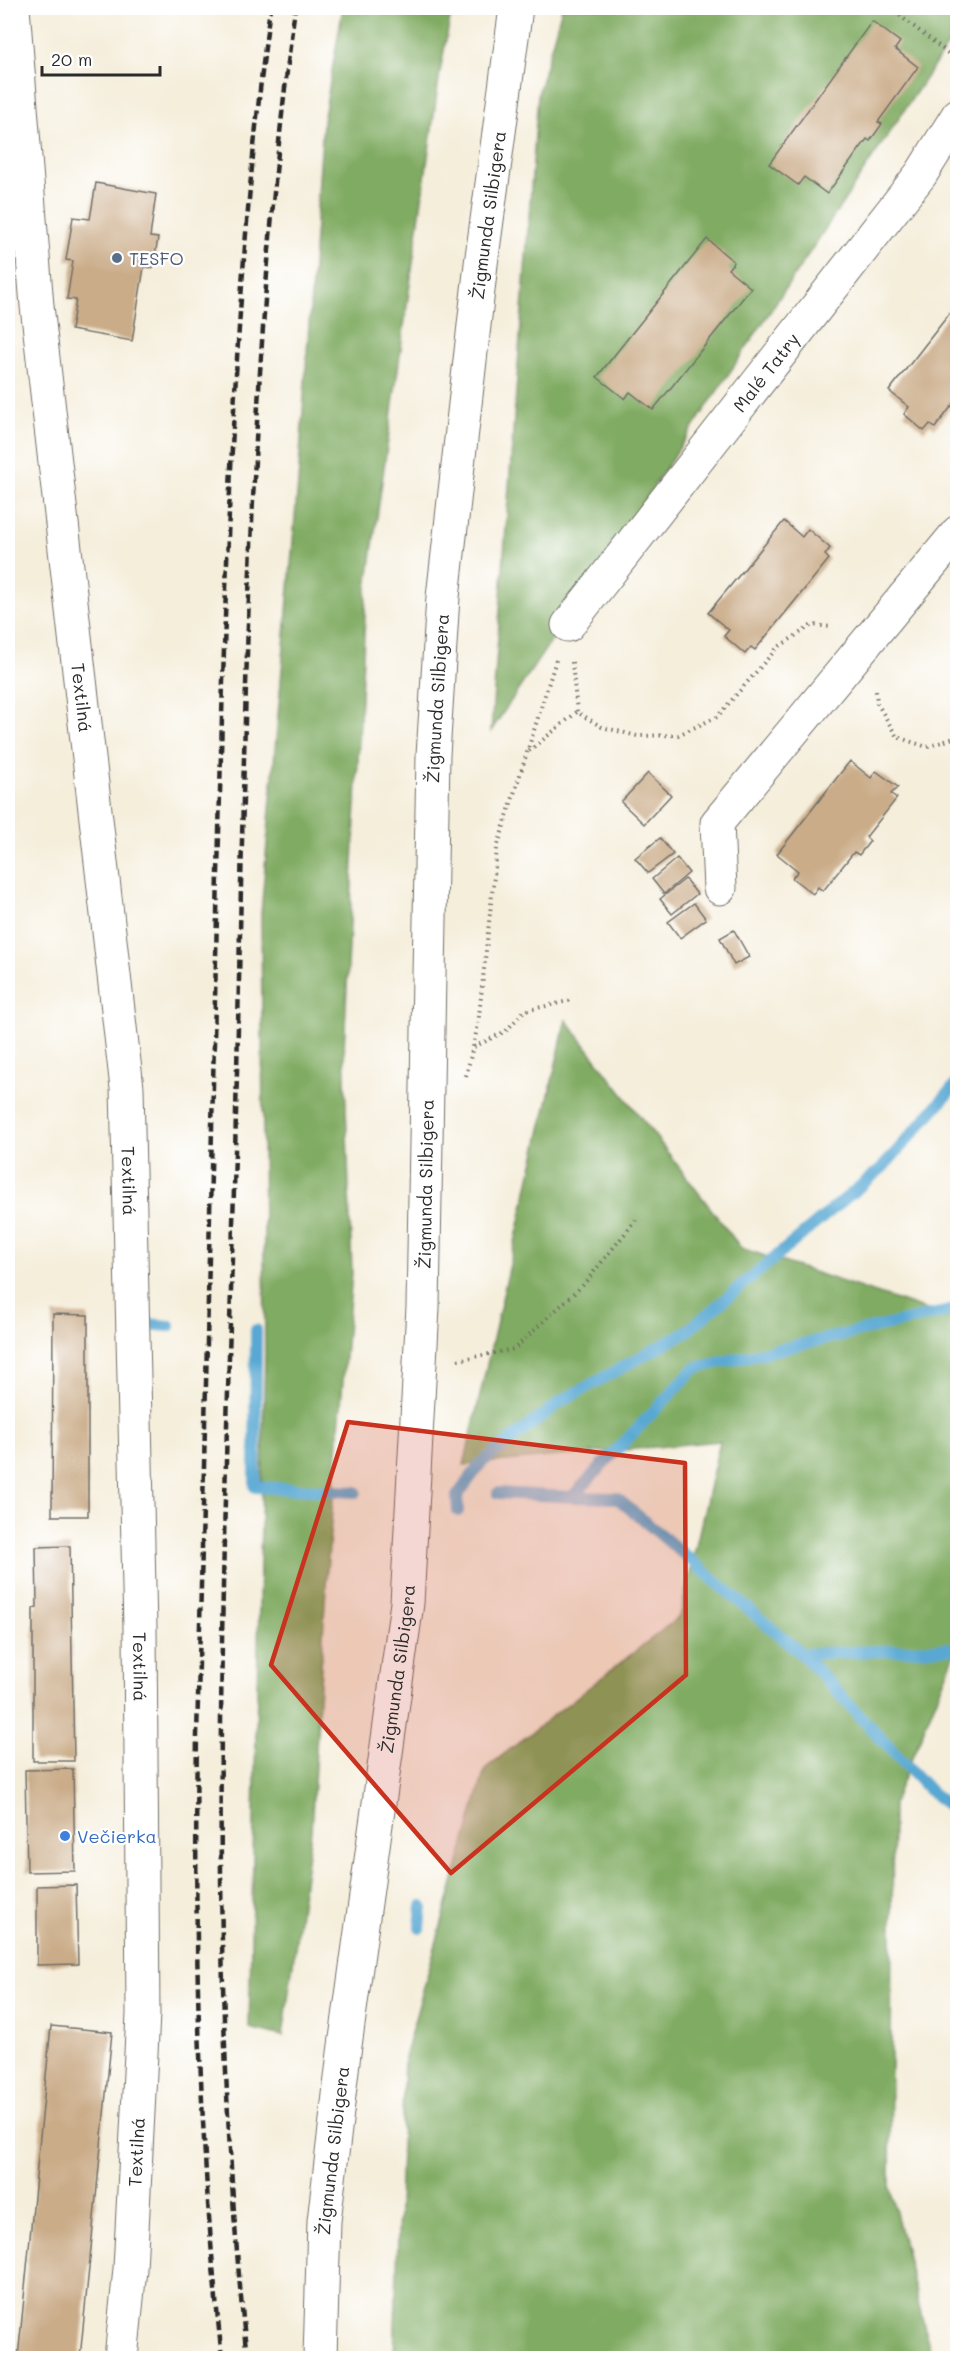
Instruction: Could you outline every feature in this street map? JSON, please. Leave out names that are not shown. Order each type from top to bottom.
[{"type":"street","name":"Textilná","points":[[13,8],[37,306],[127,1088],[140,1628],[143,2014],[130,2270],[121,2358]]},
{"type":"street","name":"Žigmunda Silbigera","points":[[320,2358],[325,2210],[344,2053],[406,1603],[423,1295],[433,755],[443,597],[480,264],[516,8]]},
{"type":"street","name":"Malé Tatry","points":[[568,625],[921,174],[957,115]]},
{"type":"street","points":[[720,888],[717,823],[957,532]]},
{"type":"path","points":[[890,8],[957,61]]},
{"type":"path","points":[[568,625],[577,712]]},
{"type":"path","points":[[465,1081],[478,1025],[497,848],[568,625]]},
{"type":"path","points":[[577,712],[602,727],[637,736],[678,735],[717,717],[777,648],[812,625],[837,628],[866,643],[877,703],[897,737],[927,747],[954,738],[957,734]]},
{"type":"path","points":[[527,753],[577,712]]},
{"type":"path","points":[[473,1047],[506,1031],[524,1011],[573,1000]]},
{"type":"path","points":[[419,1369],[514,1349],[583,1285],[636,1220]]},
{"type":"highlighted area","points":[[348,1422],[685,1463],[686,1675],[451,1873],[271,1665]]},
{"type":"green space","points":[[343,8],[452,8],[440,72],[366,595],[344,1049],[352,1273],[327,1571],[311,1831],[283,2036],[249,2028],[265,1353],[261,914],[298,483],[323,122]]},
{"type":"green space","points":[[562,8],[957,8],[957,31],[491,731],[538,94]]},
{"type":"green space","points":[[566,1020],[741,1248],[957,1320],[957,1649],[893,1804],[890,2188],[932,2358],[394,2358],[404,2058],[485,1769],[680,1616],[720,1441],[464,1465]]},
{"type":"building","points":[[872,21],[900,42],[895,49],[918,67],[878,122],[882,124],[870,141],[867,139],[827,194],[804,177],[798,185],[769,164]]},
{"type":"building","points":[[96,183],[156,194],[150,237],[158,238],[153,268],[144,267],[132,341],[71,330],[76,300],[67,299],[73,261],[66,260],[73,217],[90,219]]},
{"type":"building","points":[[707,239],[734,262],[728,269],[751,288],[653,410],[630,392],[625,399],[597,377]]},
{"type":"building","points":[[957,304],[957,399],[935,428],[930,424],[924,431],[904,414],[909,407],[889,391]]},
{"type":"building","points":[[784,521],[802,537],[808,529],[830,548],[825,555],[829,559],[755,650],[751,647],[745,654],[724,636],[729,630],[708,613]]},
{"type":"building","points":[[850,761],[871,778],[876,771],[898,787],[891,794],[897,798],[866,837],[870,841],[859,855],[854,852],[823,891],[818,887],[813,894],[792,878],[798,871],[777,854]]},
{"type":"building","points":[[648,773],[671,795],[644,824],[621,802]]},
{"type":"building","points":[[660,838],[673,854],[648,873],[635,858]]},
{"type":"building","points":[[677,858],[689,873],[664,894],[652,879]]},
{"type":"building","points":[[685,879],[697,894],[672,914],[660,899]]},
{"type":"building","points":[[694,903],[706,919],[680,938],[668,922]]},
{"type":"building","points":[[734,930],[749,957],[734,965],[720,938]]},
{"type":"building","points":[[53,1314],[88,1315],[88,1516],[52,1516]]},
{"type":"building","points":[[70,1546],[74,1761],[33,1761],[33,1608],[37,1607],[36,1547]]},
{"type":"building","points":[[73,1769],[75,1871],[27,1872],[25,1770]]},
{"type":"building","points":[[76,1885],[78,1964],[37,1965],[37,1886]]},
{"type":"building","points":[[51,2026],[112,2032],[93,2228],[80,2358],[18,2358]]},
{"type":"waterway","points":[[458,1511],[457,1496],[481,1463],[563,1400],[686,1332],[883,1167],[958,1082]]},
{"type":"waterway","points":[[498,1493],[572,1497],[695,1368],[958,1309]]},
{"type":"waterway","points":[[147,1324],[169,1326]]},
{"type":"waterway","points":[[256,1330],[255,1487],[356,1492]]},
{"type":"waterway","points":[[572,1497],[617,1498],[802,1654],[958,1648]]},
{"type":"waterway","points":[[802,1654],[932,1793],[958,1813]]},
{"type":"waterway","points":[[420,1928],[422,1906]]},
{"type":"railway","points":[[222,2358],[203,2125],[196,1891],[197,1735],[221,766],[232,440],[247,224],[270,8]]},
{"type":"railway","points":[[247,2358],[234,2208],[225,2058],[221,1907],[226,1455],[245,723],[256,436],[278,150],[295,8]]},
{"type":"place","name":"TESFO","points":[[117,258]]},
{"type":"place","name":"Večierka","points":[[65,1836]]}]
